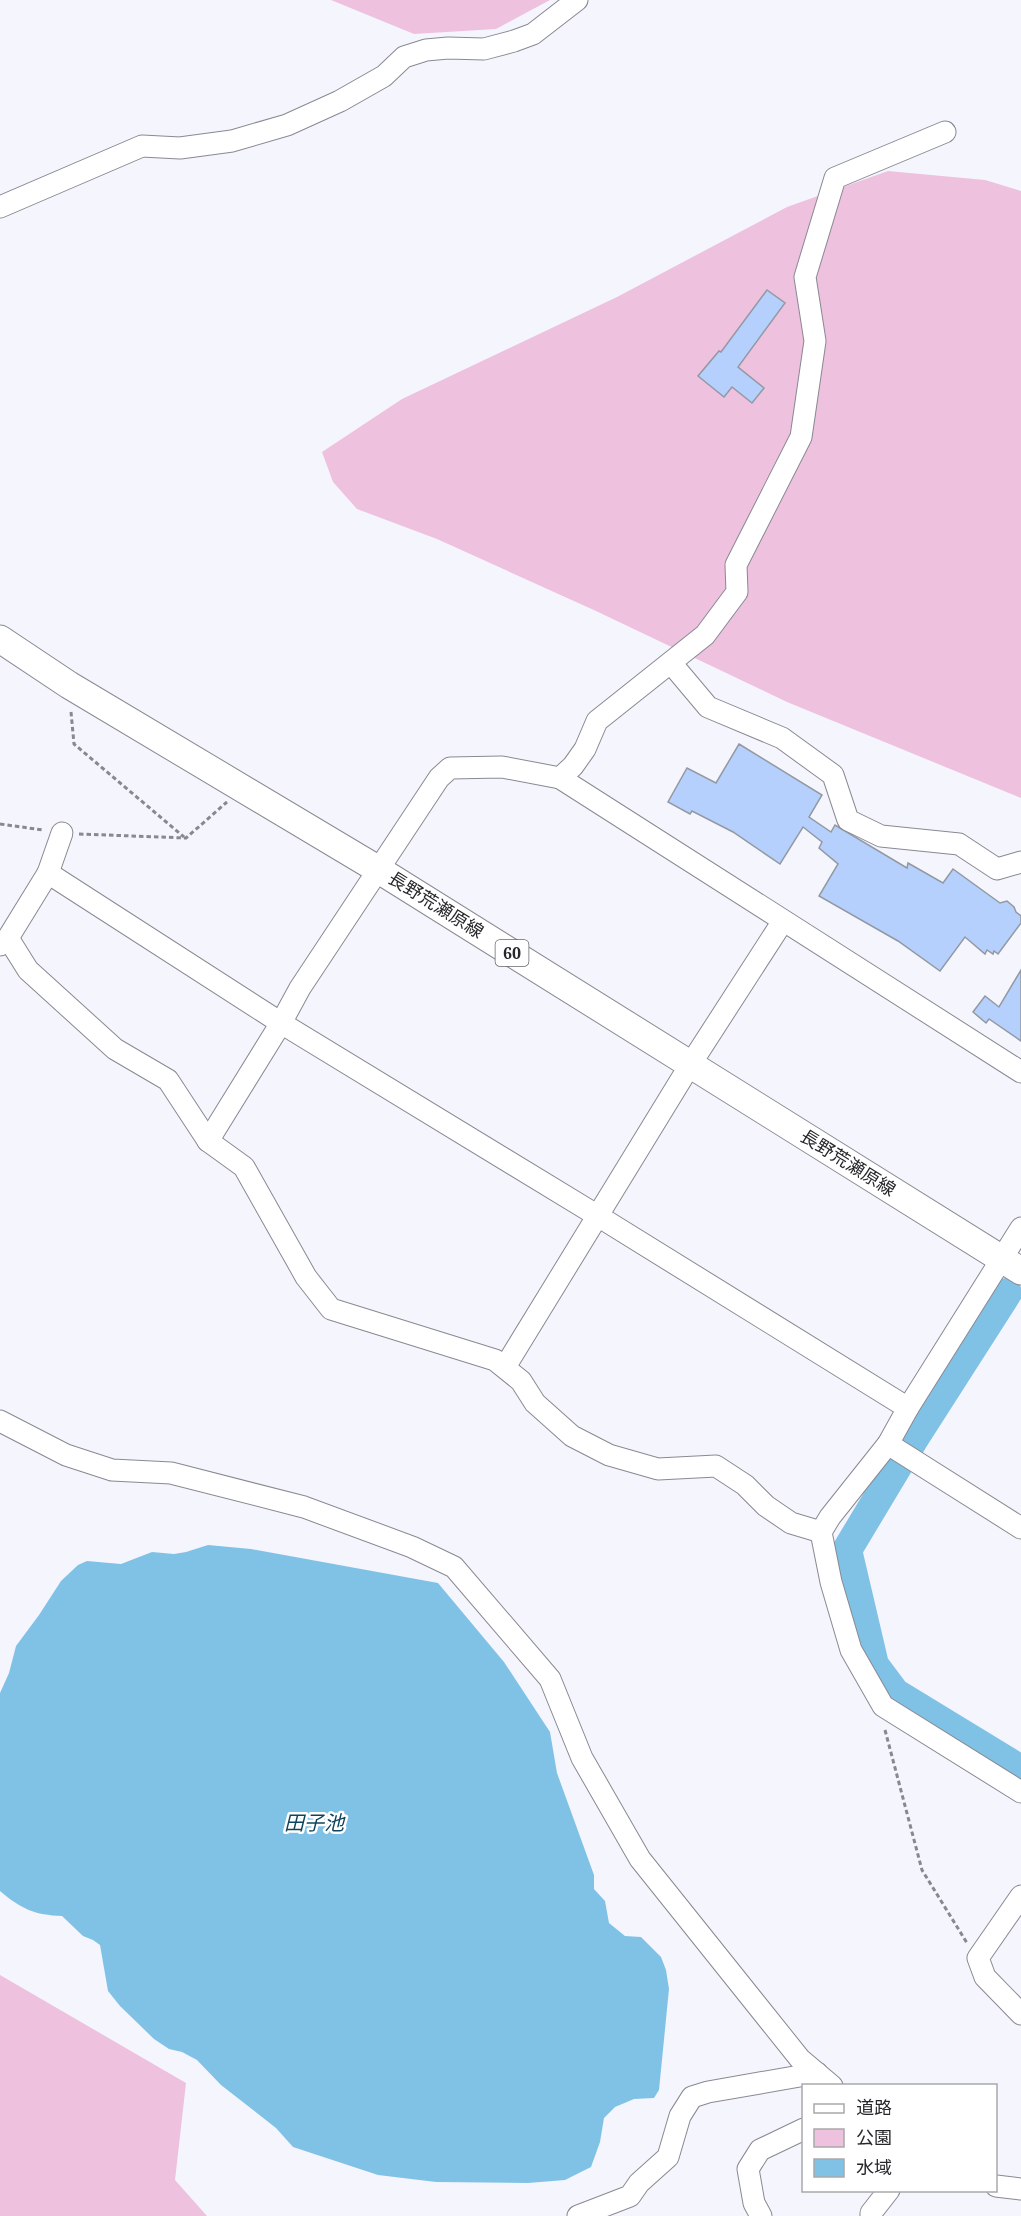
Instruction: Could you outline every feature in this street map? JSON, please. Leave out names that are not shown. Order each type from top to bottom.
[{"type":"main road","name":"長野荒瀬原線","points":[[0,639],[69,685],[379,870],[1012,1265]]},
{"type":"street","points":[[0,207],[142,146],[180,148],[232,141],[287,125],[340,101],[384,76],[404,57],[426,50],[484,49],[507,43],[533,34],[577,0]]},
{"type":"street","points":[[560,778],[573,766],[585,749],[597,721],[705,635],[737,592],[736,565],[801,437],[816,341],[805,277],[835,178],[945,132]]},
{"type":"street","points":[[671,663],[708,707],[782,738],[833,775],[848,820],[881,836],[959,844],[997,869],[1021,862]]},
{"type":"street","points":[[208,1141],[300,988],[439,778],[450,768],[502,767],[560,778],[1021,1072]]},
{"type":"street","points":[[62,832],[48,873],[4,942],[28,970],[115,1049],[168,1080],[208,1141],[244,1167],[306,1278],[331,1309],[495,1360],[521,1381],[535,1403],[572,1436],[609,1455],[658,1469],[716,1466],[745,1485],[766,1506],[791,1523],[821,1532]]},
{"type":"street","points":[[48,873],[281,1023],[908,1408]]},
{"type":"street","points":[[505,1367],[690,1065],[783,921]]},
{"type":"street","points":[[1021,1228],[1012,1265],[908,1408],[892,1447],[830,1517],[821,1532],[831,1582],[850,1650],[883,1706],[1021,1792]]},
{"type":"street","points":[[0,1421],[66,1455],[112,1470],[171,1473],[304,1507],[412,1547],[454,1567],[550,1679],[582,1758],[640,1859],[800,2059],[824,2079]]},
{"type":"street","points":[[892,1447],[1021,1528]]},
{"type":"street","points":[[1021,1896],[978,1958],[985,1977],[1021,2014]]},
{"type":"street","points":[[578,2216],[630,2196],[639,2183],[668,2157],[680,2116],[692,2097],[708,2092],[824,2079]]},
{"type":"street","points":[[761,2216],[754,2203],[748,2169],[760,2150],[802,2129]]},
{"type":"street","points":[[997,2186],[1021,2189]]},
{"type":"street","points":[[871,2216],[887,2192]]},
{"type":"path","points":[[69,685],[74,744],[186,838]]},
{"type":"path","points":[[0,824],[62,832],[186,838],[242,788]]},
{"type":"path","points":[[883,1706],[886,1738],[922,1870],[980,1962]]},
{"type":"green space","points":[[331,0],[550,0],[496,29],[414,34]]},
{"type":"green space","points":[[888,171],[985,180],[1021,191],[1021,798],[787,702],[596,611],[437,539],[357,509],[333,482],[322,452],[402,399],[617,297],[787,207]]},
{"type":"green space","points":[[0,1975],[186,2083],[175,2180],[207,2216],[0,2216]]},
{"type":"water","name":"田子池","points":[[208,1545],[251,1549],[438,1583],[504,1662],[550,1732],[557,1773],[594,1875],[594,1889],[605,1901],[609,1923],[625,1936],[641,1937],[661,1957],[669,1989],[659,2090],[654,2098],[634,2099],[615,2107],[604,2118],[600,2142],[591,2167],[565,2180],[528,2183],[436,2182],[378,2175],[293,2147],[276,2128],[221,2085],[197,2060],[182,2052],[169,2049],[154,2039],[120,2006],[108,1991],[100,1945],[83,1936],[62,1916],[29,1910],[0,1891],[0,1693],[9,1673],[16,1646],[61,1581],[78,1565],[87,1561],[121,1564],[152,1552],[174,1554]]},
{"type":"building","points":[[767,290],[785,303],[738,367],[764,388],[752,403],[732,387],[724,397],[698,376],[719,351],[721,352]]},
{"type":"building","points":[[739,744],[822,795],[809,817],[831,832],[835,825],[907,868],[908,863],[943,883],[953,869],[1000,903],[1007,901],[1021,916],[1021,923],[998,954],[987,950],[985,954],[965,937],[940,971],[898,941],[819,896],[838,864],[819,848],[822,842],[803,827],[780,864],[733,832],[692,811],[690,814],[668,802],[687,768],[716,783]]},
{"type":"building","points":[[1021,970],[1021,1041],[989,1019],[986,1023],[973,1012],[985,996],[999,1007]]},
{"type":"waterway","points":[[1007,1293],[913,1440],[847,1550],[874,1665],[895,1693],[1021,1770]]}]
